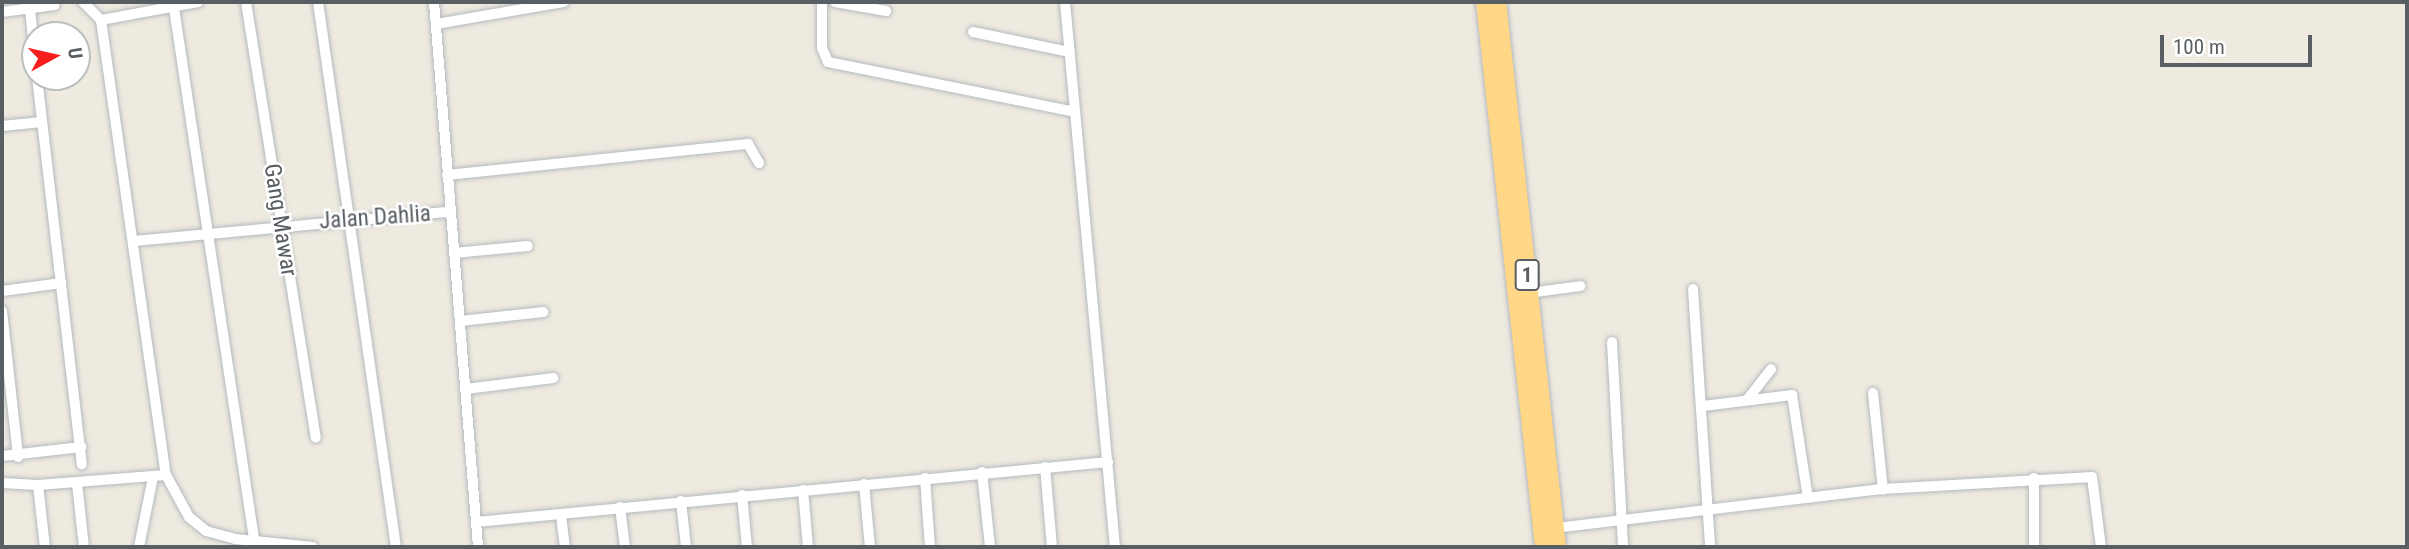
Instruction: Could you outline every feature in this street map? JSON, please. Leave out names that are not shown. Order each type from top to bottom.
[{"type":"highway","name":"1","points":[[1484,2],[1543,547]]},
{"type":"highway","name":"1","points":[[1498,2],[1558,547]]},
{"type":"street","points":[[83,2],[100,20],[166,475],[195,523],[219,536],[313,547]]},
{"type":"street","points":[[100,20],[198,2]]},
{"type":"street","name":"Gang Mawar","points":[[246,2],[316,437]]},
{"type":"street","points":[[318,2],[396,547]]},
{"type":"street","points":[[434,2],[478,547]]},
{"type":"street","points":[[436,24],[564,2]]},
{"type":"street","points":[[822,2],[821,48],[828,62],[1075,112]]},
{"type":"street","points":[[835,2],[886,11]]},
{"type":"street","points":[[1065,2],[1115,547]]},
{"type":"street","points":[[2,12],[55,5]]},
{"type":"street","points":[[174,8],[254,539]]},
{"type":"street","points":[[30,9],[31,21]]},
{"type":"street","points":[[973,32],[1070,52]]},
{"type":"street","points":[[39,91],[82,464]]},
{"type":"street","points":[[2,125],[43,122]]},
{"type":"street","points":[[447,174],[737,145],[751,145],[759,163]]},
{"type":"street","name":"Jalan Dahlia","points":[[134,240],[351,218],[449,212]]},
{"type":"street","points":[[454,253],[528,246]]},
{"type":"street","points":[[2,291],[61,283]]},
{"type":"street","points":[[1529,293],[1581,286]]},
{"type":"street","points":[[1693,289],[1711,513],[1710,547]]},
{"type":"street","points":[[2,311],[18,457]]},
{"type":"street","points":[[460,321],[544,312]]},
{"type":"street","points":[[1612,342],[1623,547]]},
{"type":"street","points":[[1747,400],[1771,369]]},
{"type":"street","points":[[466,389],[554,378]]},
{"type":"street","points":[[1873,393],[1883,489]]},
{"type":"street","points":[[1703,406],[1794,397],[1808,498]]},
{"type":"street","points":[[2,456],[18,457],[81,447]]},
{"type":"street","points":[[476,522],[1108,461]]},
{"type":"street","points":[[1045,467],[1052,547]]},
{"type":"street","points":[[982,472],[990,547]]},
{"type":"street","points":[[2,483],[38,485],[166,475]]},
{"type":"street","points":[[139,547],[153,477]]},
{"type":"street","points":[[925,478],[930,547]]},
{"type":"street","points":[[1555,528],[1711,513],[1883,489],[2034,478],[2094,478],[2101,547]]},
{"type":"street","points":[[2034,478],[2034,547]]},
{"type":"street","points":[[76,483],[84,547]]},
{"type":"street","points":[[864,484],[870,547]]},
{"type":"street","points":[[38,485],[45,547]]},
{"type":"street","points":[[803,490],[808,547]]},
{"type":"street","points":[[742,495],[747,547]]},
{"type":"street","points":[[681,501],[686,547]]},
{"type":"street","points":[[620,508],[625,547]]},
{"type":"street","points":[[561,515],[565,547]]}]
